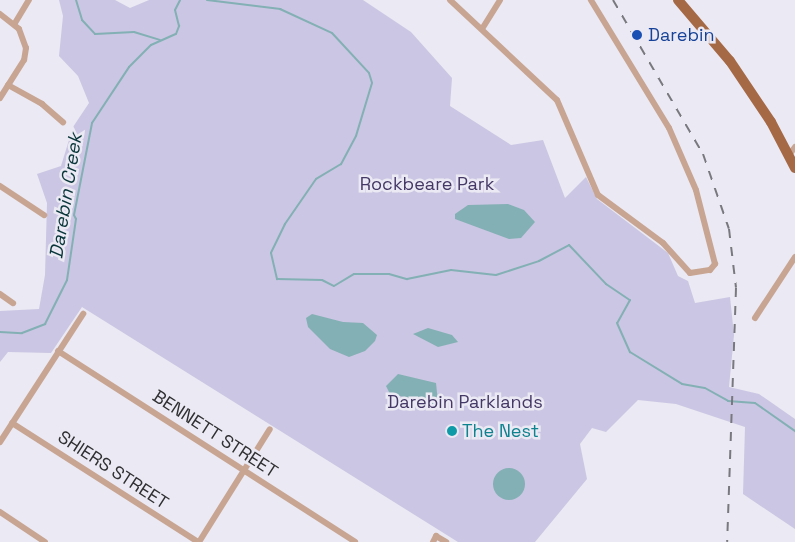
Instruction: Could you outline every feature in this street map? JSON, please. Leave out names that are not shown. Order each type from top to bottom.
[{"type":"main road","points":[[678,0],[730,61],[792,152],[795,168]]},
{"type":"street","points":[[15,23],[29,0]]},
{"type":"street","points":[[450,0],[557,100],[598,196],[663,243],[690,273],[710,270],[715,264],[696,190],[669,128],[591,0]]},
{"type":"street","points":[[482,29],[500,0]]},
{"type":"street","points":[[0,14],[15,23],[26,48],[24,60],[0,98]]},
{"type":"street","points":[[8,85],[42,104],[63,122]]},
{"type":"street","points":[[0,186],[44,215]]},
{"type":"street","points":[[755,318],[795,257]]},
{"type":"street","points":[[0,294],[13,303]]},
{"type":"street","points":[[0,442],[83,314]]},
{"type":"street","name":"BENNETT STREET","points":[[58,351],[355,542]]},
{"type":"street","name":"SHIERS STREET","points":[[12,423],[198,542]]},
{"type":"street","points":[[198,542],[270,429]]},
{"type":"street","points":[[0,512],[45,542]]},
{"type":"street","points":[[434,539],[446,542]]},
{"type":"green space","points":[[59,0],[115,0],[130,8],[149,0],[363,0],[411,32],[452,78],[450,106],[511,145],[543,140],[565,198],[586,177],[597,199],[668,253],[678,276],[688,281],[695,303],[730,297],[734,335],[729,387],[759,394],[795,419],[795,529],[743,494],[745,427],[676,404],[638,400],[606,432],[592,428],[580,444],[587,479],[535,542],[458,542],[82,307],[51,353],[8,352],[0,362],[0,311],[39,309],[45,275],[47,203],[37,174],[61,166],[73,127],[89,103],[78,76],[59,56],[63,16]]},
{"type":"water","points":[[508,204],[524,210],[535,222],[521,238],[509,239],[455,219],[455,214],[468,205]]},
{"type":"water","points":[[312,314],[343,322],[363,323],[377,335],[375,341],[365,351],[349,357],[330,349],[308,327],[306,318]]},
{"type":"water","points":[[428,328],[452,335],[458,342],[438,347],[413,334]]},
{"type":"water","points":[[398,374],[436,383],[438,402],[425,407],[409,398],[390,394],[386,386]]},
{"type":"water","points":[[509,468],[521,472],[525,484],[521,496],[509,500],[497,496],[493,484],[497,472]]},
{"type":"waterway","points":[[76,0],[82,20],[95,34],[134,32],[160,40]]},
{"type":"waterway","name":"Darebin Creek","points":[[0,332],[22,333],[45,324],[67,280],[76,219],[74,215],[92,123],[129,67],[151,45],[176,34],[179,26],[175,10],[180,0]]},
{"type":"waterway","name":"Darebin Creek","points":[[207,0],[280,9],[332,33],[369,73],[372,83],[356,136],[341,164],[316,179],[285,224],[271,253],[277,279],[322,280],[334,286],[354,274],[389,274],[407,279],[451,270],[496,275],[539,261],[569,245],[606,284],[630,300],[617,323],[630,352],[682,384],[705,388],[728,401],[755,403],[795,431]]},
{"type":"railway","points":[[613,0],[703,154],[729,229],[736,288],[727,542]]},
{"type":"place","name":"Darebin","points":[[637,35]]},
{"type":"place","name":"The Nest","points":[[452,431]]},
{"type":"park label","name":"Rockbeare Park","points":[[427,184]]},
{"type":"park label","name":"Darebin Parklands","points":[[465,402]]}]
